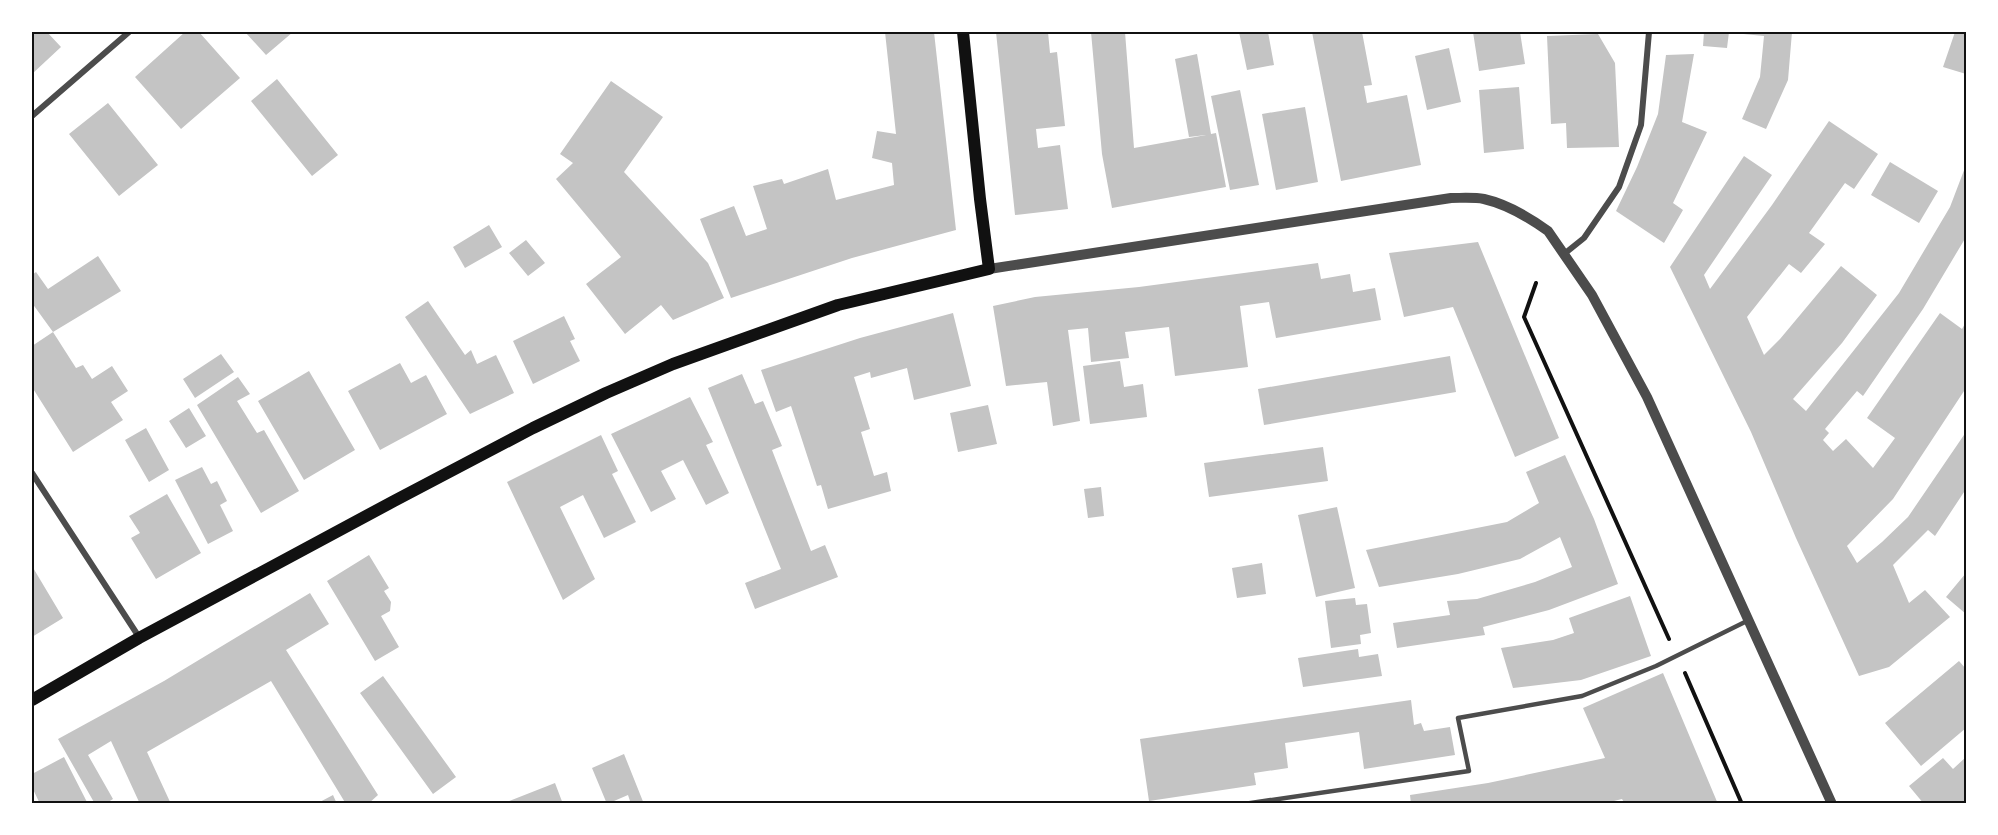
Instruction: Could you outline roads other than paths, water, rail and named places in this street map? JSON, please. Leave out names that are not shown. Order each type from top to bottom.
[{"type":"main road","points":[[32,700],[139,638],[533,429],[673,364],[838,305],[989,269],[963,32]]},
{"type":"street","points":[[32,116],[129,32]]},
{"type":"street","points":[[1564,254],[1584,238],[1619,187],[1641,125],[1649,32]]},
{"type":"street","points":[[989,269],[1451,198],[1484,199],[1511,209],[1548,231],[1592,295],[1642,387],[1832,804]]},
{"type":"street","points":[[32,473],[139,638]]},
{"type":"lane","points":[[1244,804],[1469,771],[1458,718],[1582,696],[1656,666],[1749,620]]}]
